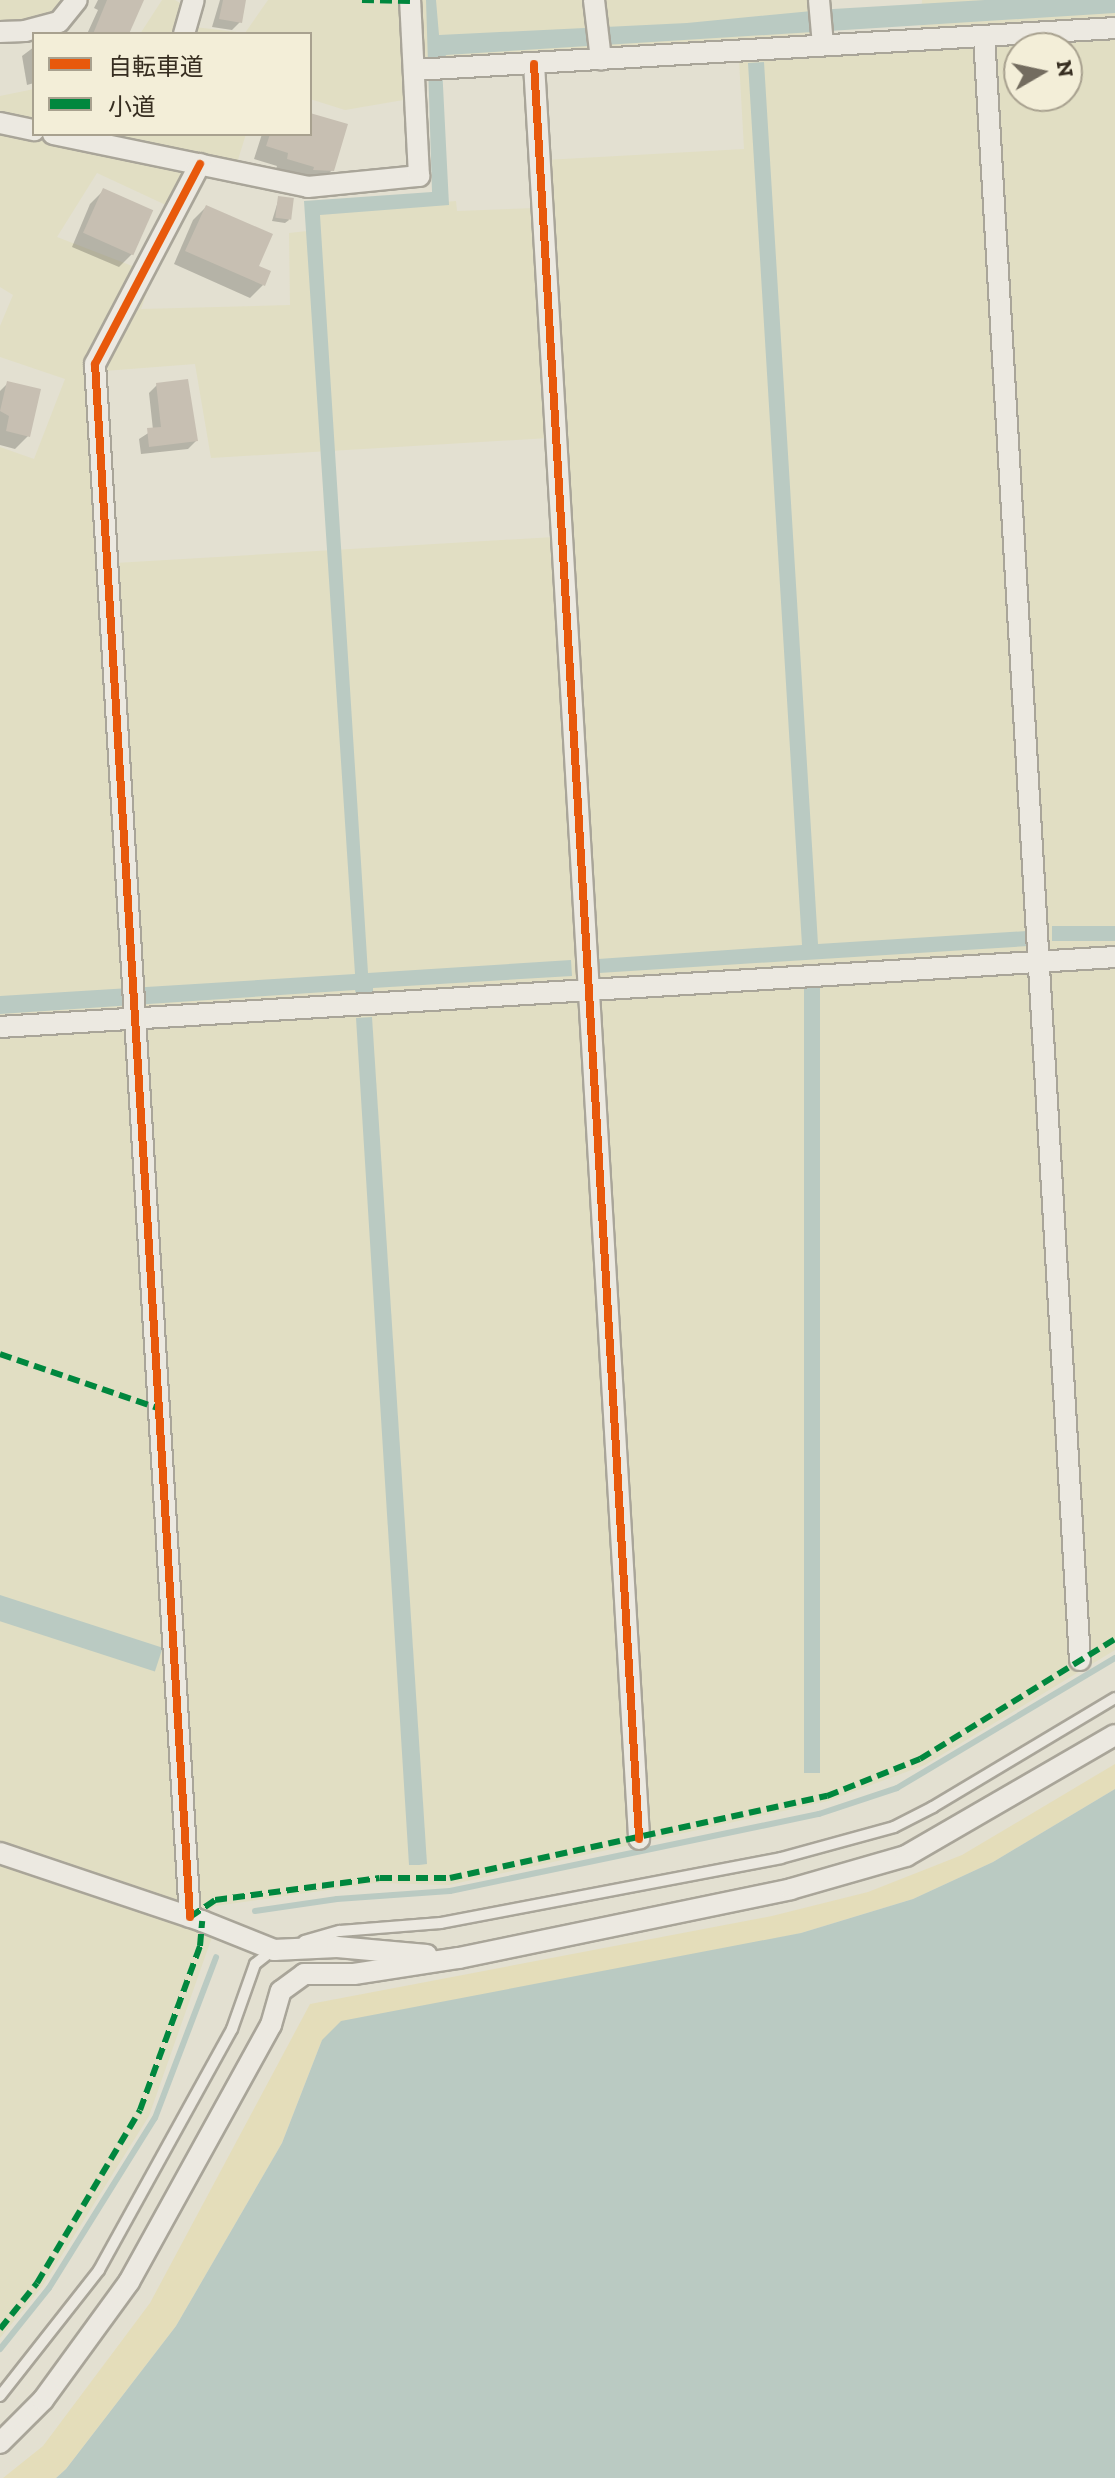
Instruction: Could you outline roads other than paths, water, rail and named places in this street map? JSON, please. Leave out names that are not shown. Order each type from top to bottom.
[{"type":"street","points":[[0,32],[25,31],[59,22],[77,0]]},
{"type":"street","points":[[185,32],[194,0]]},
{"type":"street","points":[[73,136],[152,144],[200,164],[308,187],[419,176],[419,70],[410,0]]},
{"type":"street","points":[[594,0],[601,60]]},
{"type":"street","points":[[820,3],[823,39]]},
{"type":"street","points":[[419,70],[756,49],[823,39],[984,36],[1115,28]]},
{"type":"street","points":[[984,36],[1080,1660]]},
{"type":"street","points":[[534,64],[586,988],[639,1839]]},
{"type":"street","points":[[0,123],[32,130]]},
{"type":"street","points":[[190,1917],[95,364],[200,164]]},
{"type":"street","points":[[0,1027],[1115,957]]},
{"type":"street","points":[[0,2443],[43,2400],[129,2282],[271,2025],[281,1991],[304,1974],[354,1974],[459,1958],[791,1889],[906,1856],[1115,1735]]},
{"type":"street","points":[[0,1853],[190,1917],[274,1950],[337,1947],[459,1958]]},
{"type":"lane","points":[[0,2396],[99,2270],[232,2029],[255,1964],[274,1950],[340,1931],[441,1923],[781,1858],[894,1827],[1115,1698]]},
{"type":"waterway","points":[[255,1911],[337,1899],[450,1891],[819,1814],[897,1788],[1115,1658]]},
{"type":"waterway","points":[[0,2349],[49,2288],[155,2118],[216,1957]]}]
